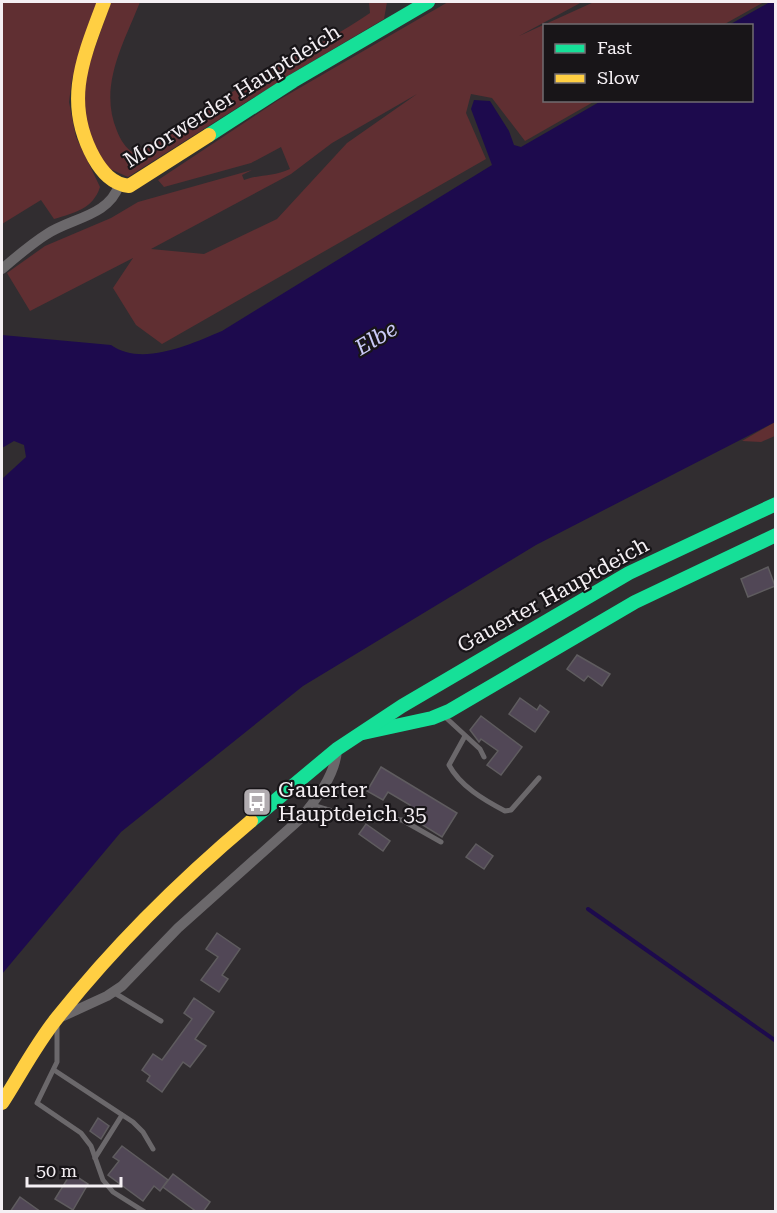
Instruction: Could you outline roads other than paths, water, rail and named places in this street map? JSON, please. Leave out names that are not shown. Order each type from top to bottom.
[{"type":"street","name":"Moorwerder Hauptdeich","points":[[104,2],[80,70],[75,102],[77,123],[85,146],[103,172],[119,185],[135,183],[293,81],[428,2]]},
{"type":"street","name":"Moorwerder Hauptdeich","points":[[2,269],[50,232],[107,204],[115,196],[119,185]]},
{"type":"street","name":"Gauerter Hauptdeich","points":[[2,1103],[56,1019],[129,935],[171,893],[264,808],[337,749],[357,734],[628,573],[776,504]]},
{"type":"street","name":"Gauerter Hauptdeich","points":[[357,734],[382,731],[441,714],[635,602],[776,535]]},
{"type":"street","points":[[56,1019],[113,992],[178,928],[284,834],[312,805],[336,763],[337,749]]},
{"type":"lane","points":[[441,714],[484,757]]},
{"type":"lane","points":[[465,736],[449,765],[455,775],[465,784],[495,806],[505,811],[511,810],[539,778]]},
{"type":"lane","points":[[312,805],[349,816],[402,820],[441,842]]},
{"type":"lane","points":[[113,992],[161,1022]]},
{"type":"lane","points":[[56,1019],[59,1044],[54,1070],[37,1103],[81,1133],[95,1158],[103,1180],[113,1192],[145,1212]]},
{"type":"lane","points":[[54,1070],[122,1115],[143,1132],[153,1149]]},
{"type":"lane","points":[[95,1158],[122,1115]]},
{"type":"water","name":"Elbe","points":[[770,2],[776,2],[775,422],[536,545],[303,686],[121,832],[2,974],[2,479],[26,457],[24,445],[14,441],[2,448],[2,335],[111,345],[123,351],[152,354],[181,347],[222,331],[492,165],[471,109],[474,100],[490,101],[509,131],[514,145],[521,147],[599,102],[753,102],[753,24],[731,24]]},
{"type":"waterway","points":[[588,909],[776,1041]]},
{"type":"place","name":"Gauerter Hauptdeich 35","points":[[257,802]]}]
